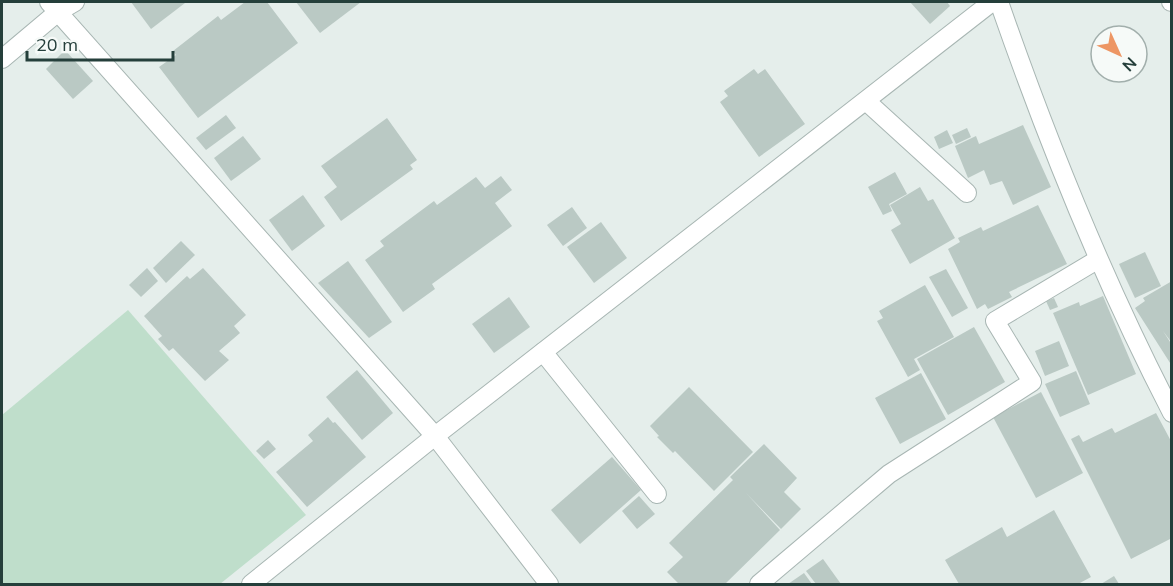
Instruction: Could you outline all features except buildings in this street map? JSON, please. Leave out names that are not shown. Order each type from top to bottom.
[{"type":"street","points":[[2,59],[54,7],[75,2]]},
{"type":"street","points":[[251,585],[435,435],[992,2]]},
{"type":"street","points":[[999,2],[1035,105],[1097,260],[1172,413]]},
{"type":"street","points":[[54,7],[435,435],[549,585]]},
{"type":"street","points":[[866,101],[967,194]]},
{"type":"street","points":[[759,585],[888,474],[1032,382],[995,321],[1097,260]]},
{"type":"street","points":[[543,352],[657,494]]},
{"type":"green space","points":[[128,310],[306,515],[220,584],[2,584],[2,415]]}]
